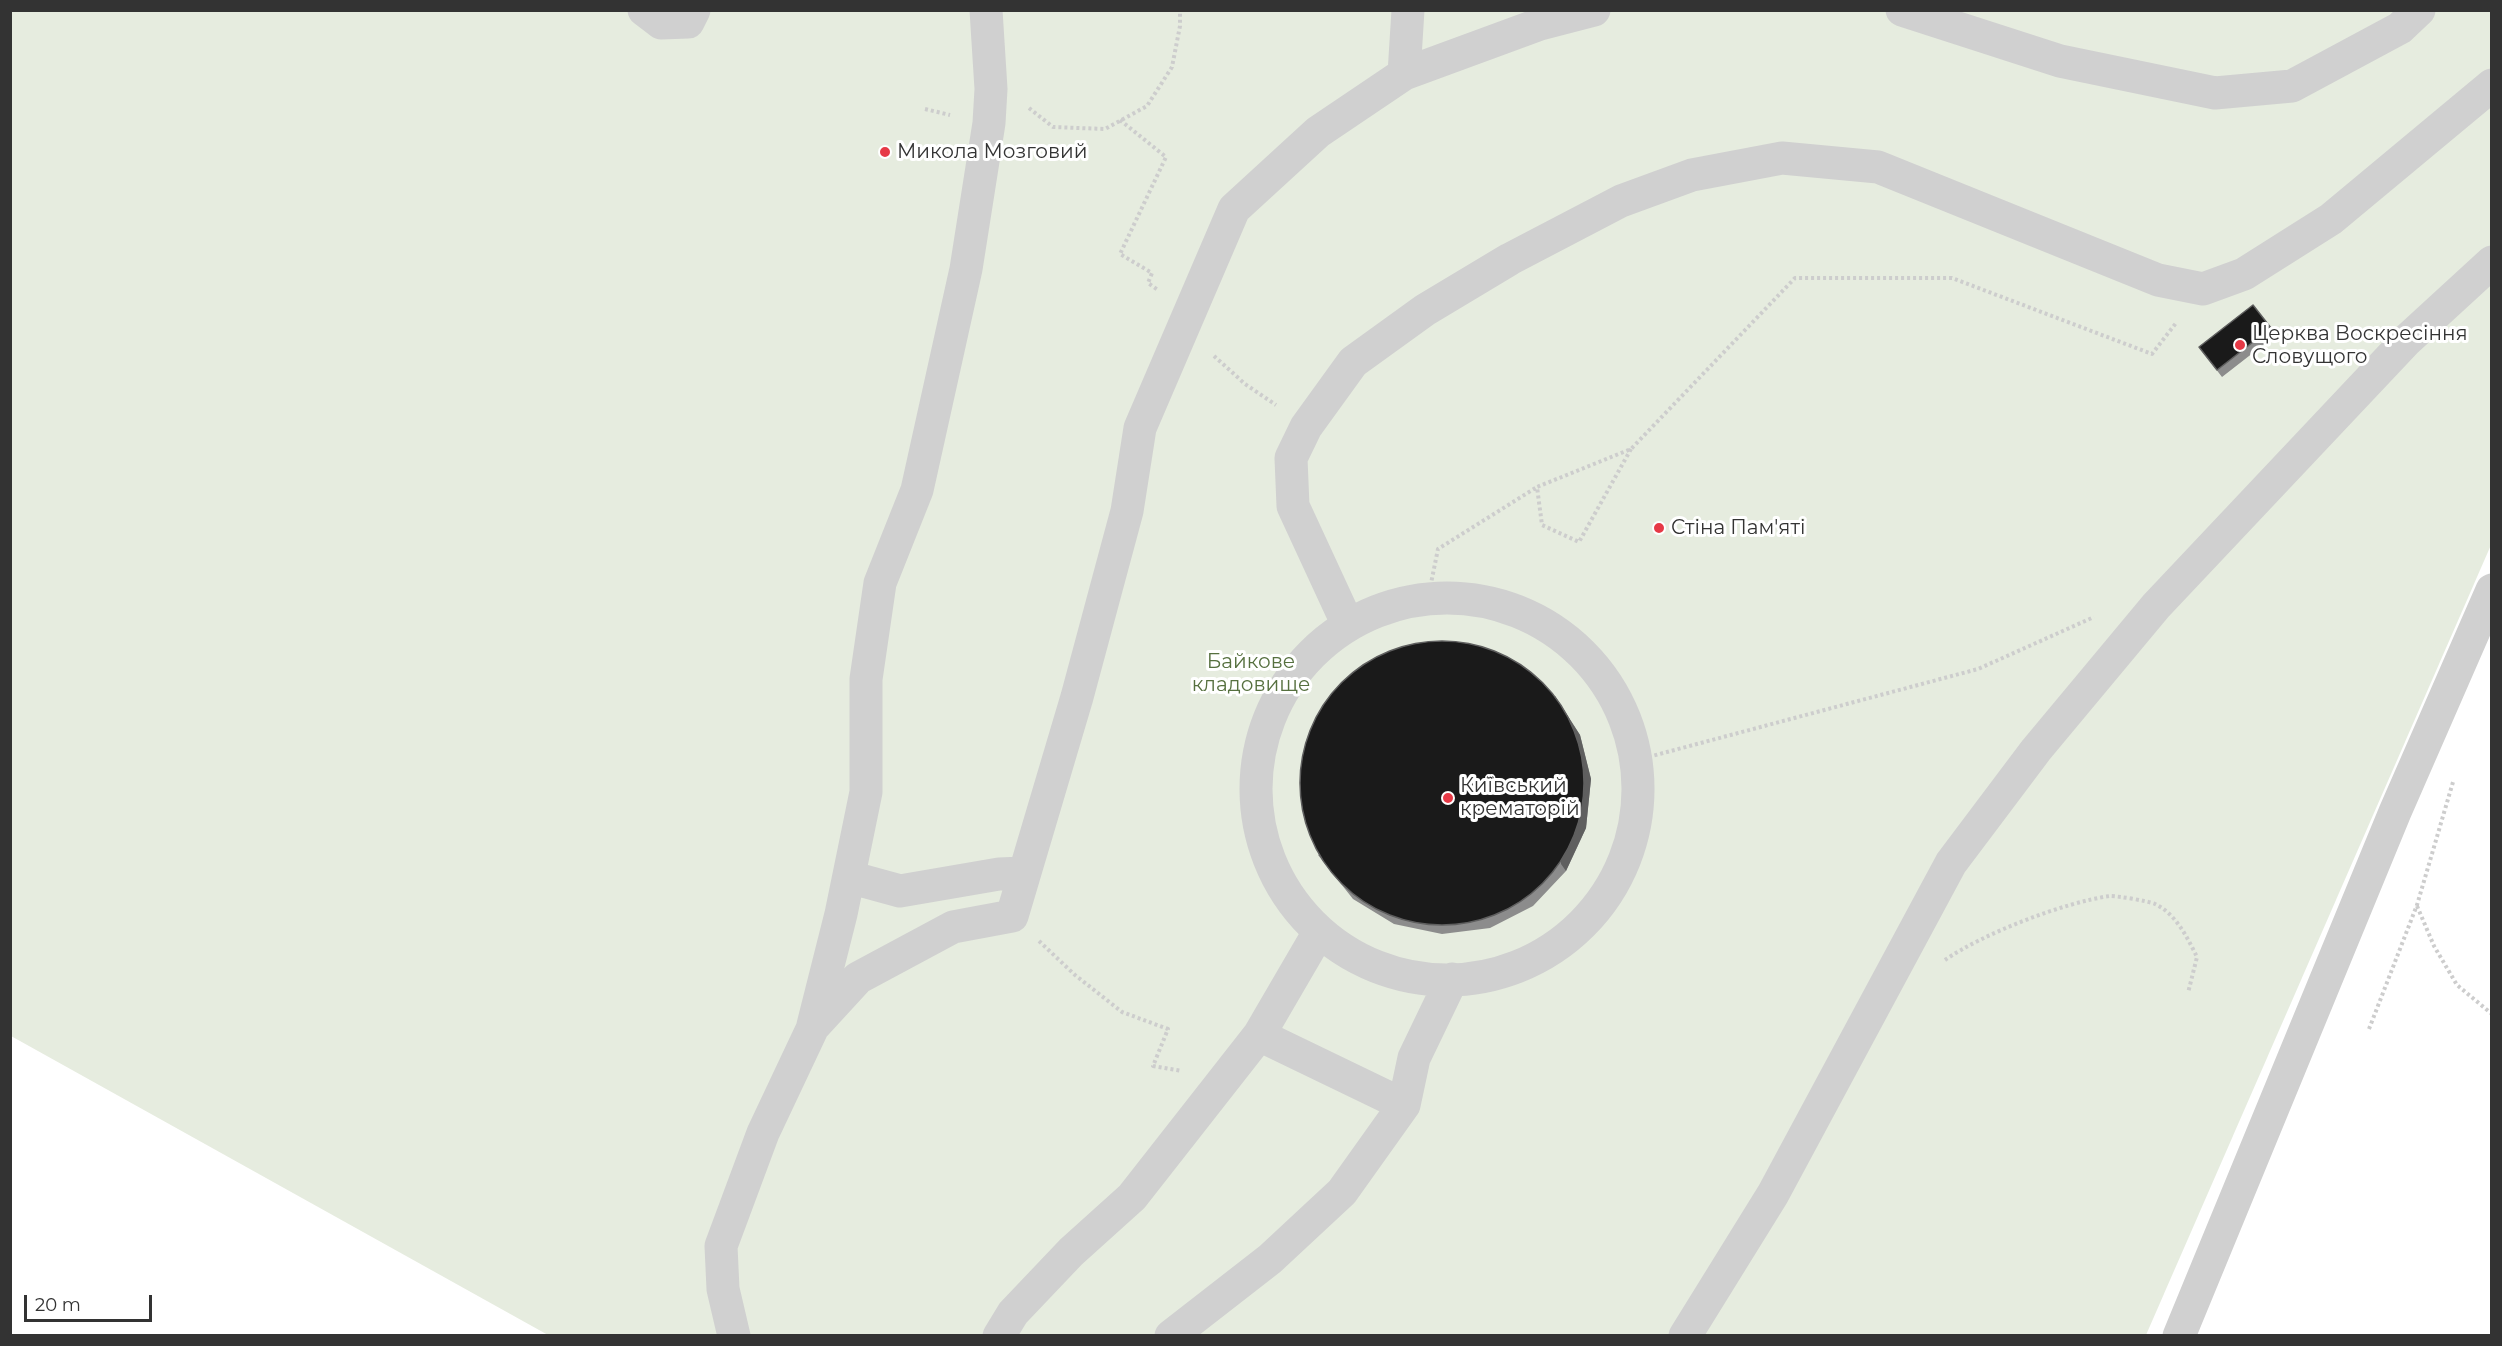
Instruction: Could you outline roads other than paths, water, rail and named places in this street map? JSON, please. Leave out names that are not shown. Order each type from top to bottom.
[{"type":"lane","points":[[644,10],[661,23],[688,22],[694,10]]},
{"type":"lane","points":[[734,1335],[723,1289],[721,1246],[763,1132],[813,1027],[849,877],[866,792],[866,679],[880,583],[917,490],[966,269],[989,123],[991,89],[986,10]]},
{"type":"lane","points":[[1404,74],[1408,10]]},
{"type":"lane","points":[[813,1027],[858,978],[953,927],[1012,916],[1077,696],[1127,511],[1140,428],[1234,209],[1318,132],[1404,74],[1540,24],[1594,10]]},
{"type":"lane","points":[[1902,10],[2060,61],[2215,93],[2292,86],[2400,28],[2419,10]]},
{"type":"lane","points":[[1348,625],[1293,506],[1291,458],[1306,427],[1353,362],[1425,309],[1510,259],[1621,201],[1692,176],[1782,158],[1878,167],[2158,280],[2203,289],[2244,274],[2331,219],[2492,85]]},
{"type":"lane","points":[[1684,1335],[1773,1194],[1951,863],[2036,750],[2156,606],[2407,340],[2492,262]]},
{"type":"lane","points":[[2179,1335],[2396,812],[2492,590]]},
{"type":"lane","points":[[1428,598],[1486,601],[1541,621],[1587,656],[1620,704],[1637,760],[1637,818],[1620,875],[1586,922],[1539,958],[1484,978],[1425,980],[1368,964],[1319,933],[1281,886],[1259,831],[1255,771],[1270,714],[1302,663],[1348,625],[1387,607],[1428,598]]},
{"type":"lane","points":[[849,877],[900,891],[999,874],[1023,873]]},
{"type":"lane","points":[[999,1335],[1013,1313],[1071,1252],[1132,1197],[1259,1035],[1319,933]]},
{"type":"lane","points":[[1171,1335],[1270,1259],[1341,1192],[1404,1105],[1414,1058],[1452,979]]},
{"type":"lane","points":[[1259,1035],[1404,1105]]},
{"type":"place","name":"Микола Мозговий","points":[[885,152]]},
{"type":"place","name":"Церква Воскресіння Словущого","points":[[2240,345]]},
{"type":"place","name":"Стіна Пам'яті","points":[[1659,528]]},
{"type":"place","name":"Київський крематорій","points":[[1448,798]]},
{"type":"park label","name":"Байкове кладовище","points":[[1251,674]]}]
